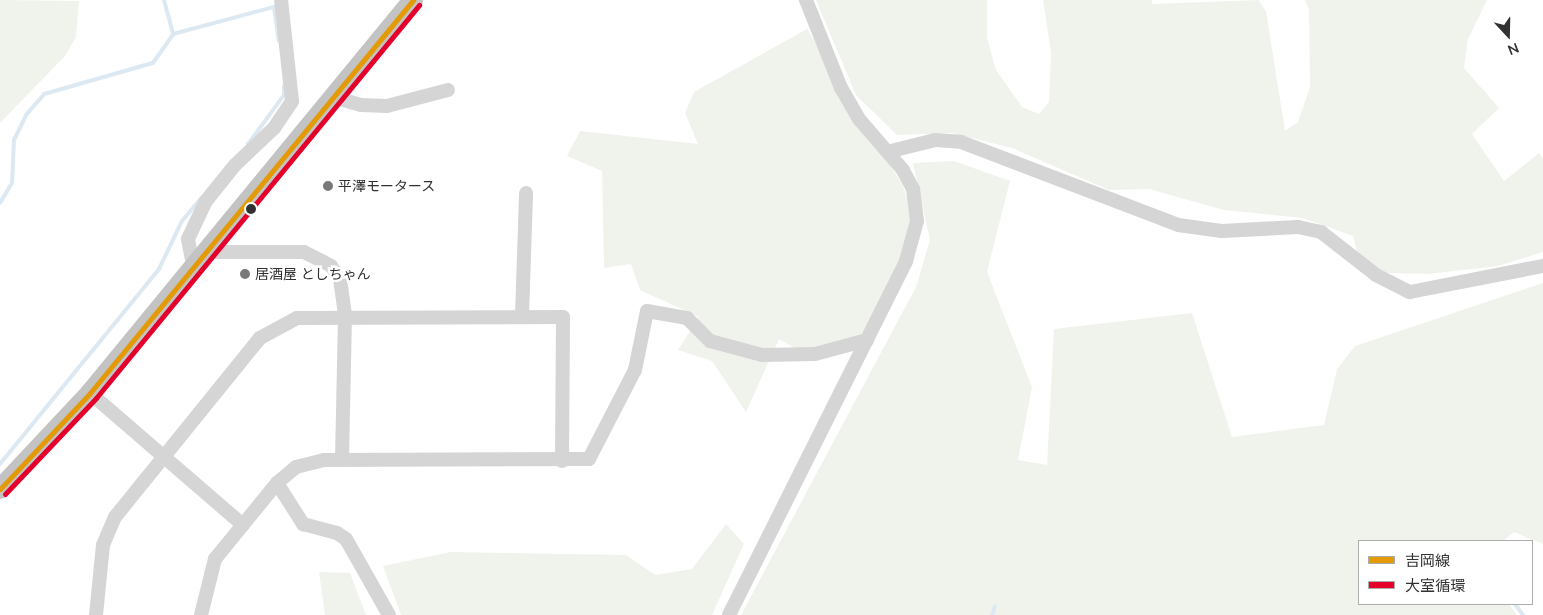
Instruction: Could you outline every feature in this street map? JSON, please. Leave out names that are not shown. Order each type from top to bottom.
[{"type":"highway","points":[[0,489],[90,393],[413,0]]},
{"type":"street","points":[[281,0],[292,101],[274,128],[235,165],[206,201],[188,239],[199,259],[254,249],[318,256],[340,279],[345,316],[342,460]]},
{"type":"street","points":[[729,615],[906,261],[917,221],[912,188],[891,151],[870,133],[840,88],[806,0]]},
{"type":"street","points":[[333,97],[361,105],[387,106],[448,90]]},
{"type":"street","points":[[891,151],[935,140],[962,142],[1178,225],[1222,231],[1298,227],[1321,232],[1376,275],[1410,292],[1543,266]]},
{"type":"street","points":[[522,316],[526,193]]},
{"type":"street","points":[[201,615],[215,559],[277,483],[309,462],[342,460],[353,463],[562,461],[589,459],[635,370],[647,311],[688,318],[710,341],[762,355],[815,354],[867,340]]},
{"type":"street","points":[[96,615],[108,530],[161,457],[268,332],[297,318],[345,316],[563,317],[562,461]]},
{"type":"street","points":[[90,393],[161,457],[242,525]]},
{"type":"street","points":[[277,483],[303,524],[337,532],[346,539],[389,615]]},
{"type":"shaded area","points":[[0,0],[79,1],[76,37],[65,56],[0,123]]},
{"type":"shaded area","points":[[816,0],[987,0],[987,38],[996,70],[1022,107],[1039,114],[1049,102],[1051,53],[1043,0],[1152,0],[1152,4],[1258,0],[1266,11],[1285,131],[1298,122],[1310,87],[1309,10],[1305,0],[1487,0],[1468,39],[1464,68],[1499,108],[1472,134],[1504,181],[1539,153],[1543,159],[1543,252],[1498,266],[1427,274],[1362,272],[1353,236],[1303,218],[1224,210],[1149,189],[1109,190],[1012,148],[952,133],[897,135],[856,95]]},
{"type":"shaded area","points":[[807,29],[903,186],[912,213],[904,262],[860,337],[805,354],[779,339],[746,412],[712,361],[678,350],[699,317],[640,290],[631,264],[604,268],[602,171],[567,156],[580,131],[698,144],[685,113],[694,92]]},
{"type":"shaded area","points":[[954,161],[1010,181],[987,272],[1032,387],[1018,460],[1047,465],[1054,329],[1192,313],[1232,437],[1324,425],[1337,369],[1355,346],[1543,283],[1543,544],[1514,532],[1504,540],[1358,540],[1358,605],[1510,605],[1517,615],[741,615],[916,287],[930,240],[913,163]]},
{"type":"shaded area","points":[[726,524],[744,544],[712,615],[401,615],[383,566],[451,552],[626,555],[655,575],[692,569]]},
{"type":"shaded area","points":[[319,572],[350,573],[366,615],[325,615]]},
{"type":"waterway","points":[[164,0],[173,34],[274,7],[279,41]]},
{"type":"waterway","points":[[0,203],[12,183],[14,140],[26,115],[44,94],[153,63],[173,34]]},
{"type":"waterway","points":[[248,144],[284,95],[284,86]]},
{"type":"waterway","points":[[0,464],[159,269],[182,221],[201,198]]},
{"type":"waterway","points":[[1516,605],[1523,615]]},
{"type":"waterway","points":[[992,615],[995,606]]},
{"type":"transit line","name":"吉岡線","points":[[0,489],[90,393],[413,0]]},
{"type":"transit line","name":"大室循環","points":[[5,494],[96,398],[419,5]]},
{"type":"place","name":"平澤モータース","points":[[328,186]]},
{"type":"place","name":"居酒屋 としちゃん","points":[[245,274]]}]
